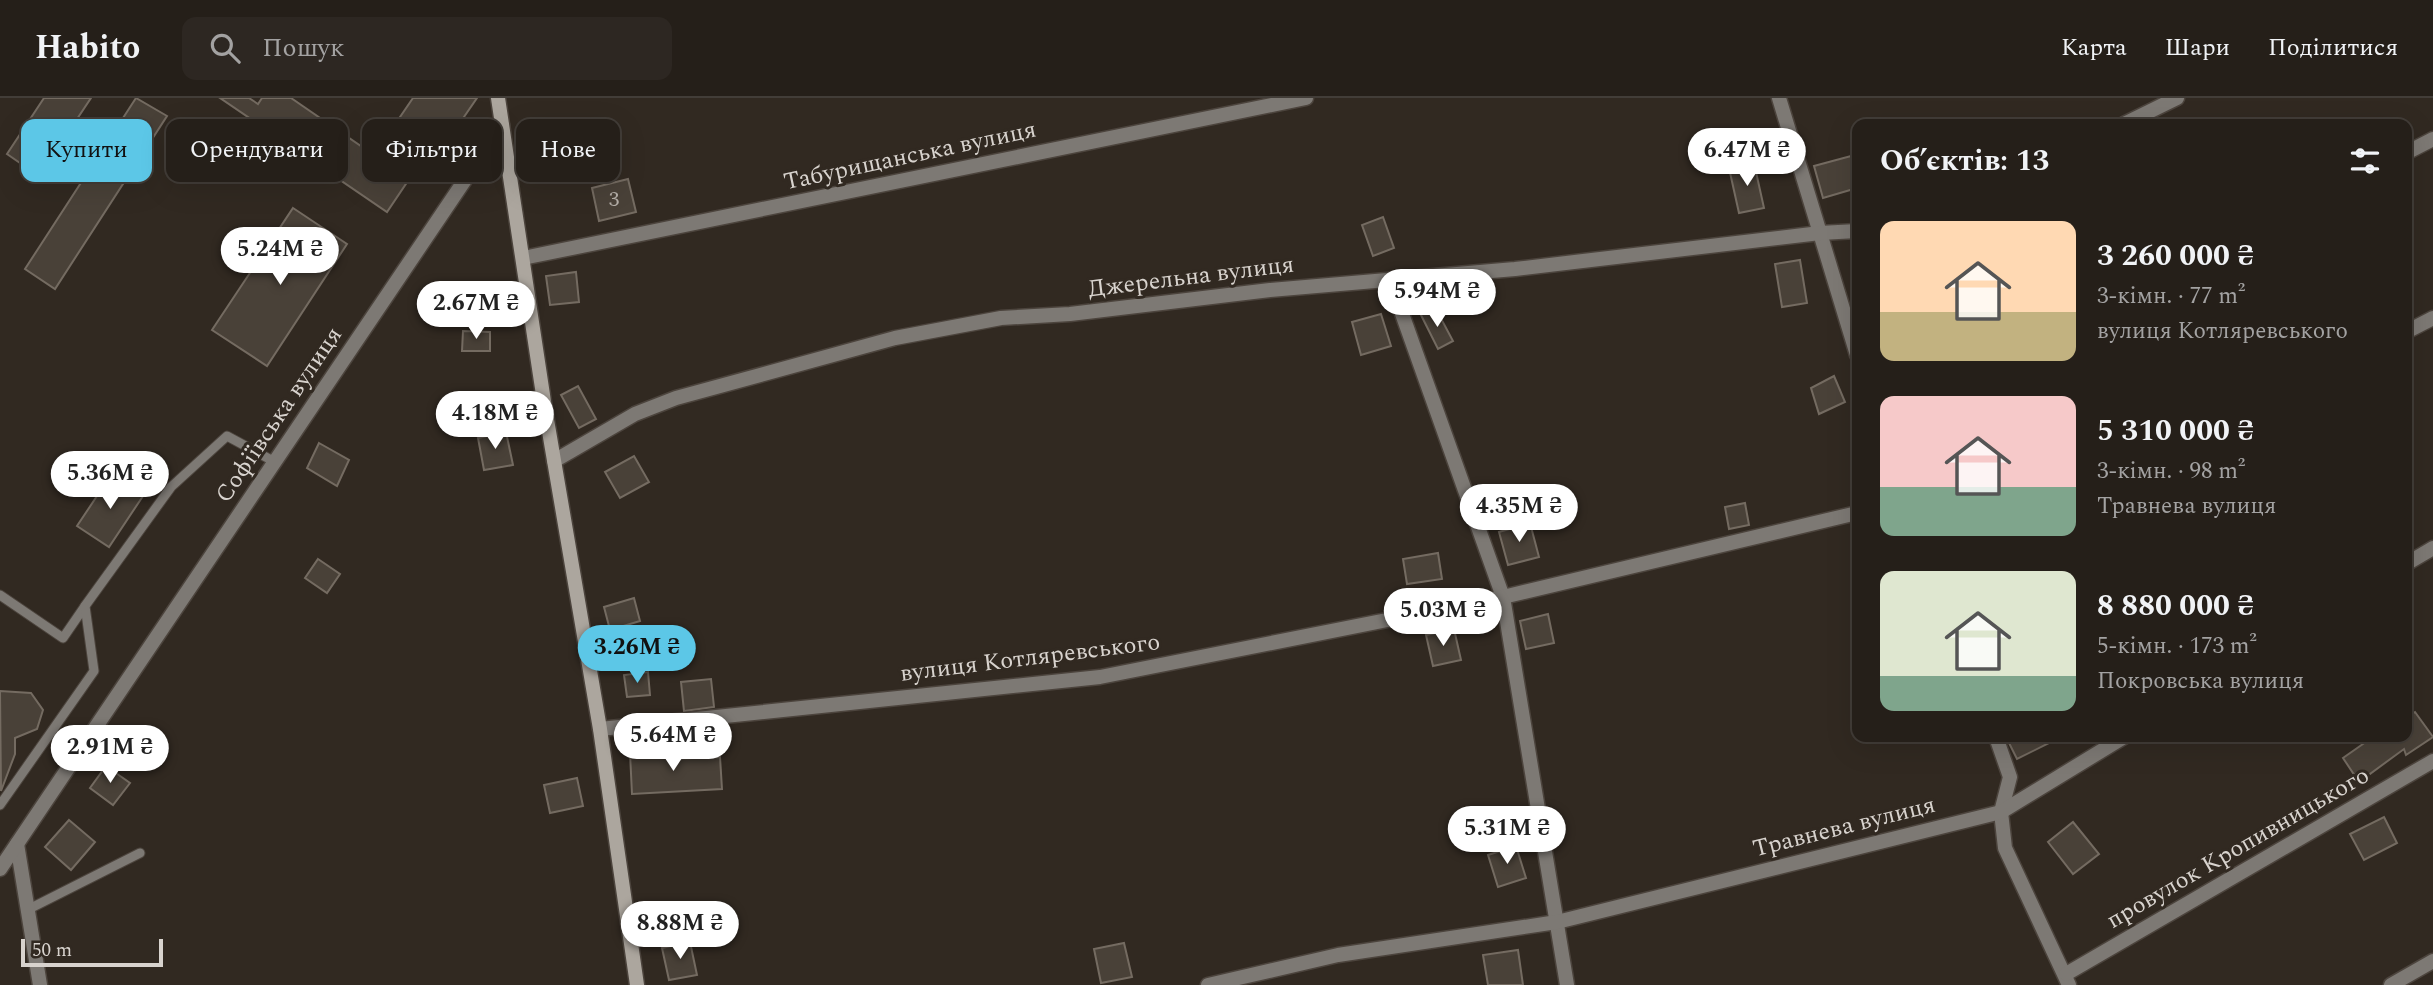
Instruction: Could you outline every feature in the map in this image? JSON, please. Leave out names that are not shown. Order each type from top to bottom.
[{"type":"main road","points":[[498,98],[501,119]]},
{"type":"main road","points":[[502,125],[554,461],[600,729],[636,985]]},
{"type":"street","name":"Табурищанська вулиця","points":[[523,258],[1306,98]]},
{"type":"street","points":[[1779,98],[1852,339]]},
{"type":"street","points":[[2134,119],[2177,98]]},
{"type":"street","points":[[2412,150],[2433,139]]},
{"type":"street","name":"Софіївська вулиця","points":[[0,869],[464,182]]},
{"type":"street","name":"Джерельна вулиця","points":[[554,461],[635,414],[676,398],[895,338],[1001,318],[1070,314],[1270,290],[1852,231]]},
{"type":"street","points":[[1390,280],[1503,597],[1567,985]]},
{"type":"street","points":[[2412,329],[2433,318]]},
{"type":"street","name":"вулиця Котляревського","points":[[600,729],[1100,677],[1503,597],[1852,514]]},
{"type":"street","points":[[2412,560],[2433,548]]},
{"type":"street","points":[[1998,742],[2010,777],[2001,812],[2005,848],[2068,979]]},
{"type":"street","name":"Травнева вулиця","points":[[1208,985],[1338,955],[1557,922],[2001,812],[2116,742]]},
{"type":"street","name":"провулок Кропивницького","points":[[2068,979],[2433,761]]},
{"type":"street","points":[[17,844],[40,985]]},
{"type":"street","points":[[2391,985],[2433,961]]},
{"type":"lane","points":[[0,595],[63,638],[171,487],[227,436],[275,462]]},
{"type":"lane","points":[[0,805],[94,671],[85,607]]},
{"type":"lane","points":[[27,911],[140,853]]},
{"type":"building","points":[[44,98],[91,98],[77,119],[30,119]]},
{"type":"building","points":[[136,98],[167,116],[152,139],[152,119],[122,119]]},
{"type":"building","points":[[220,98],[249,98],[258,104],[262,98],[291,98],[322,119],[251,119]]},
{"type":"building","points":[[413,98],[477,98],[463,119],[399,119]]},
{"type":"building","points":[[21,133],[21,164],[7,154]]},
{"type":"building","points":[[348,137],[362,147],[362,182],[407,182],[387,212],[343,182],[348,182]]},
{"type":"building","points":[[1851,156],[1852,189],[1823,198],[1814,166]]},
{"type":"building","points":[[1754,163],[1764,208],[1739,213],[1729,168]]},
{"type":"building","points":[[628,179],[636,212],[599,221],[592,188]]},
{"type":"building","points":[[81,182],[124,182],[55,289],[25,269]]},
{"type":"building","points":[[293,208],[347,244],[267,366],[212,330]]},
{"type":"building","points":[[1383,217],[1394,248],[1373,256],[1362,225]]},
{"type":"building","points":[[1800,260],[1807,303],[1782,307],[1775,264]]},
{"type":"building","points":[[576,272],[579,302],[550,305],[546,276]]},
{"type":"building","points":[[1437,311],[1453,341],[1438,349],[1420,313]]},
{"type":"building","points":[[1381,314],[1391,346],[1361,355],[1352,322]]},
{"type":"building","points":[[463,331],[490,332],[490,351],[462,351]]},
{"type":"building","points":[[1834,376],[1845,402],[1819,414],[1811,388]]},
{"type":"building","points":[[578,386],[596,419],[579,428],[561,395]]},
{"type":"building","points":[[506,432],[513,465],[484,470],[478,438]]},
{"type":"building","points":[[319,443],[349,460],[337,486],[307,468]]},
{"type":"building","points":[[634,456],[649,482],[620,498],[605,472]]},
{"type":"building","points":[[111,475],[143,496],[109,547],[77,526]]},
{"type":"building","points":[[1745,503],[1749,525],[1729,529],[1725,507]]},
{"type":"building","points":[[1530,523],[1539,557],[1508,565],[1499,532]]},
{"type":"building","points":[[1438,553],[1442,579],[1407,584],[1403,559]]},
{"type":"building","points":[[318,559],[340,574],[327,593],[305,578]]},
{"type":"building","points":[[634,598],[640,621],[610,630],[604,607]]},
{"type":"building","points":[[1548,614],[1554,643],[1526,649],[1520,621]]},
{"type":"building","points":[[1454,629],[1461,660],[1433,666],[1426,635]]},
{"type":"building","points":[[648,672],[650,695],[627,697],[624,675]]},
{"type":"building","points":[[711,679],[714,707],[684,711],[681,682]]},
{"type":"building","points":[[0,691],[31,693],[43,710],[37,729],[15,738],[15,754],[1,791]]},
{"type":"building","points":[[2415,712],[2433,737],[2406,755],[2404,749],[2359,782],[2343,758],[2366,742],[2412,742],[2412,714]]},
{"type":"building","points":[[2008,742],[2051,742],[2017,759]]},
{"type":"building","points":[[669,752],[669,759],[720,757],[722,789],[632,794],[630,753]]},
{"type":"building","points":[[106,766],[130,783],[113,805],[90,788]]},
{"type":"building","points":[[577,778],[583,806],[550,813],[544,785]]},
{"type":"building","points":[[2384,817],[2397,843],[2364,860],[2350,834]]},
{"type":"building","points":[[69,820],[95,842],[71,870],[45,847]]},
{"type":"building","points":[[2073,822],[2099,854],[2073,874],[2048,842]]},
{"type":"building","points":[[1516,846],[1526,878],[1498,887],[1488,855]]},
{"type":"building","points":[[690,942],[697,975],[669,980],[662,948]]},
{"type":"building","points":[[1124,943],[1132,977],[1101,983],[1094,949]]},
{"type":"building","points":[[1518,950],[1523,985],[1488,985],[1483,955]]}]
